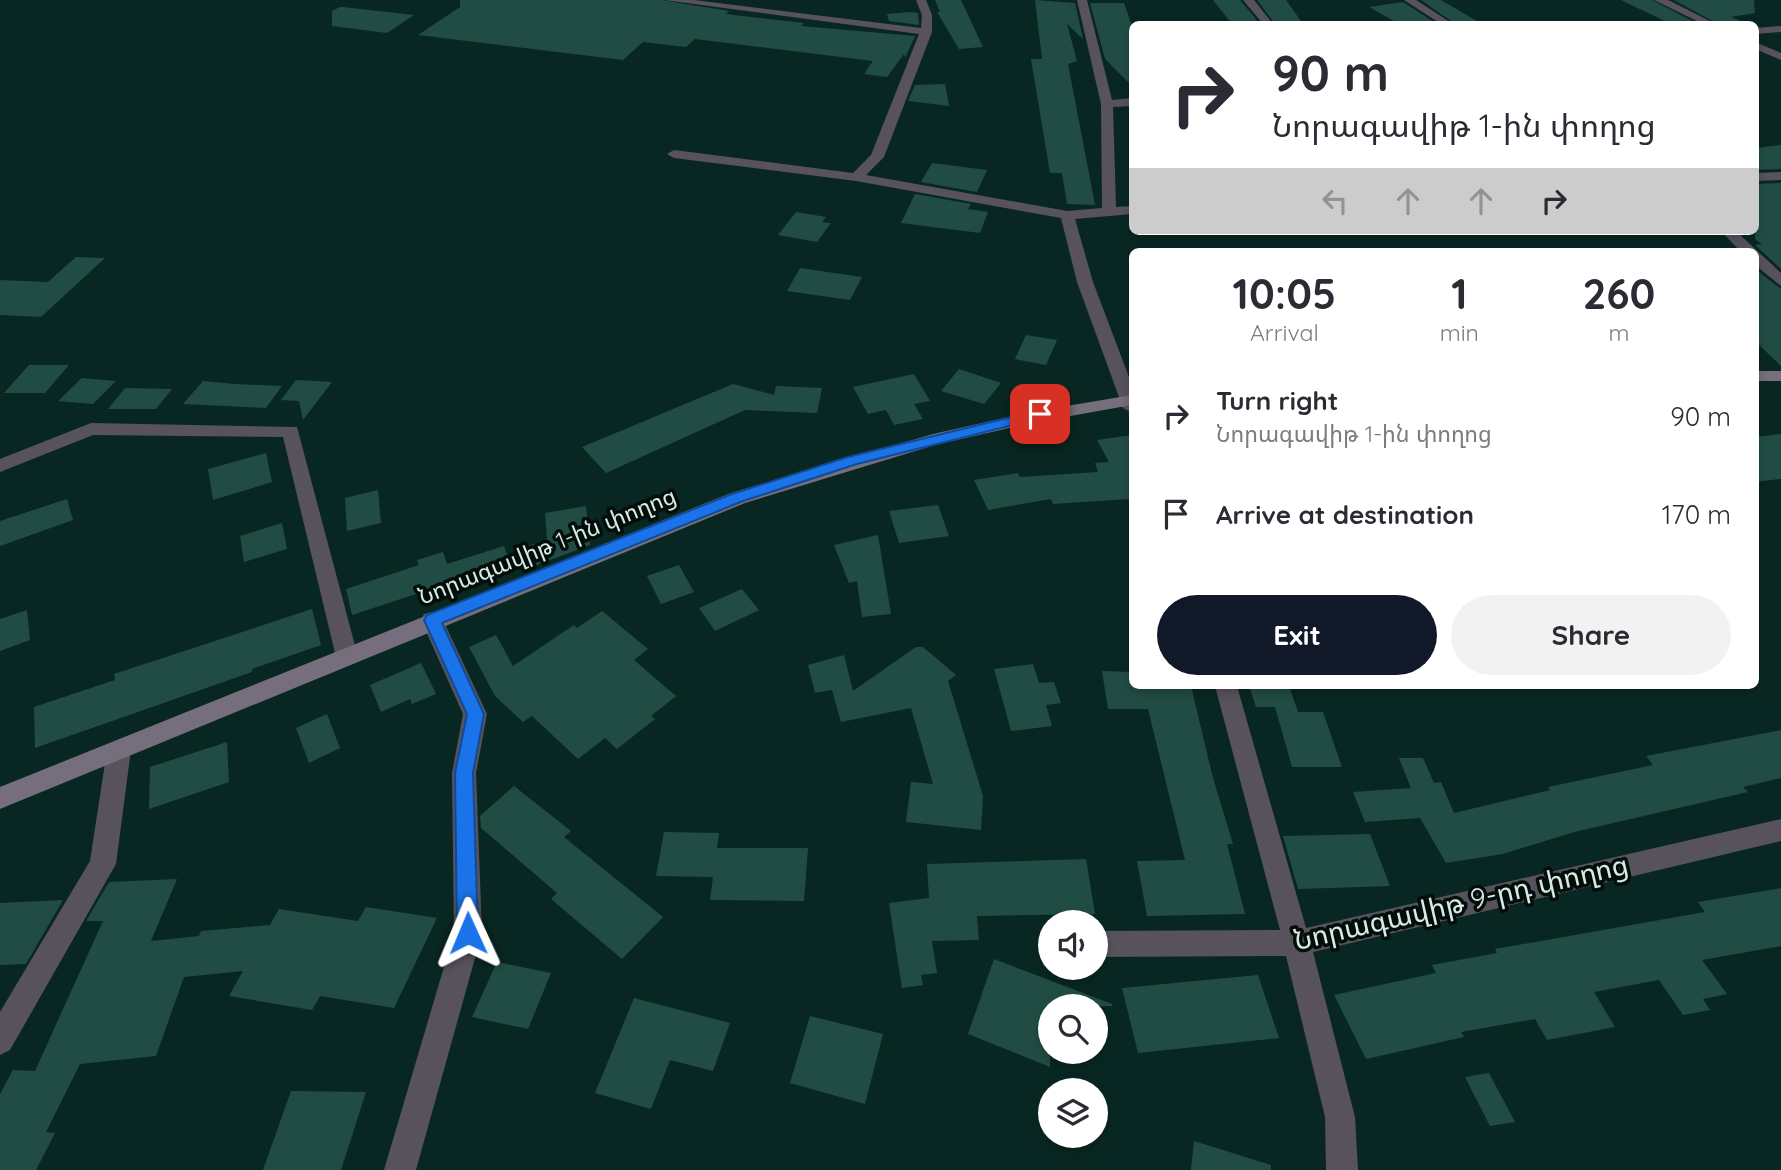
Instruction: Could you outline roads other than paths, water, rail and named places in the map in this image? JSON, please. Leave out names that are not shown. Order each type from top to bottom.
[{"type":"main road","points":[[1759,376],[1781,376]]},
{"type":"main road","name":"Նորագավիթ 1-ին փողոց","points":[[0,798],[432,620],[738,498],[853,460],[1018,417],[1129,403]]},
{"type":"street","points":[[669,0],[926,32]]},
{"type":"street","points":[[856,177],[877,157],[926,32],[927,15],[921,0]]},
{"type":"street","points":[[1082,0],[1107,104],[1110,211]]},
{"type":"street","points":[[1248,0],[1266,21]]},
{"type":"street","points":[[1409,0],[1443,21]]},
{"type":"street","points":[[1659,0],[1704,21]]},
{"type":"street","points":[[1759,31],[1781,29]]},
{"type":"street","points":[[1759,47],[1781,57]]},
{"type":"street","points":[[1107,104],[1129,102]]},
{"type":"street","points":[[674,154],[856,177],[1067,215],[1129,210]]},
{"type":"street","points":[[1759,177],[1781,176]]},
{"type":"street","points":[[1067,215],[1085,282],[1129,398]]},
{"type":"street","points":[[1732,235],[1746,248]]},
{"type":"street","points":[[1759,261],[1781,281]]},
{"type":"street","points":[[0,466],[91,429],[291,431],[346,657]]},
{"type":"street","points":[[400,1170],[468,933],[464,773],[475,714],[432,620]]},
{"type":"street","points":[[1227,689],[1297,943],[1340,1117],[1342,1170]]},
{"type":"street","points":[[0,1040],[103,864],[119,750]]},
{"type":"street","name":"Նորագավիթ 9-րդ փողոց","points":[[1108,944],[1297,943],[1781,830]]}]
